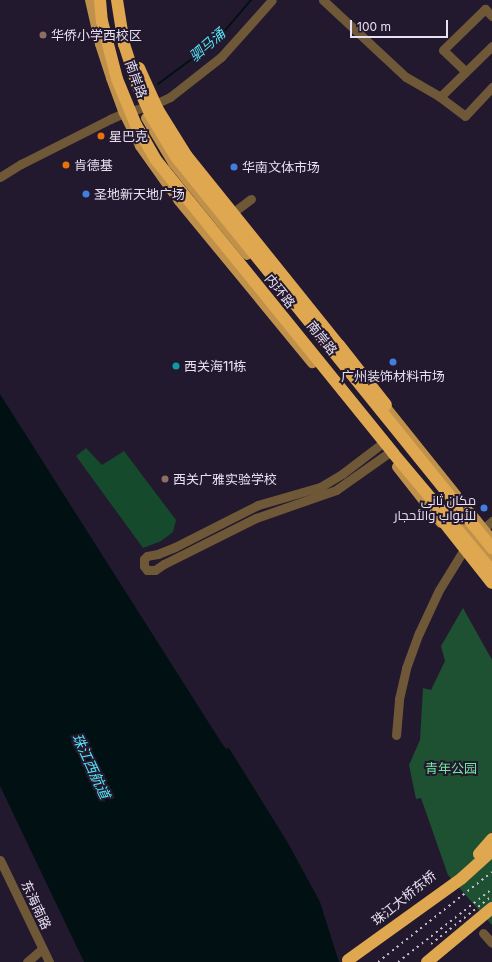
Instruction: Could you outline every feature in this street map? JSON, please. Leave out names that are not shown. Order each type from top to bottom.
[{"type":"highway","name":"内环路","points":[[102,0],[102,21],[117,78],[136,125],[156,160],[390,454],[492,572]]},
{"type":"highway","name":"内环路","points":[[117,0],[128,57],[142,97],[156,127],[176,157],[490,548]]},
{"type":"highway","points":[[119,16],[152,96],[186,155],[386,405]]},
{"type":"highway","points":[[390,454],[492,584]]},
{"type":"highway","name":"珠江大桥东桥","points":[[347,961],[445,883],[479,854],[492,839]]},
{"type":"highway","points":[[347,961],[462,878],[492,851]]},
{"type":"highway","points":[[427,962],[492,908]]},
{"type":"highway","points":[[433,962],[492,919]]},
{"type":"main road","points":[[90,0],[104,58],[124,113],[137,139],[154,166],[179,201],[380,445],[390,454],[463,551],[492,584]]},
{"type":"main road","points":[[95,21],[102,0]]},
{"type":"main road","name":"南岸路","points":[[102,0],[110,40],[130,80]]},
{"type":"main road","name":"南岸路","points":[[112,0],[118,43],[130,80],[150,133],[177,180],[492,572]]},
{"type":"main road","points":[[123,0],[130,80],[141,108],[226,218],[367,387],[386,405],[484,528],[490,548]]},
{"type":"main road","name":"南岸路","points":[[150,133],[364,398],[490,548]]},
{"type":"main road","points":[[280,282],[285,301]]},
{"type":"main road","points":[[364,398],[386,405]]},
{"type":"street","points":[[0,177],[20,164],[124,113],[163,100],[179,91],[234,45],[272,0]]},
{"type":"street","points":[[323,0],[406,76],[440,97],[465,116],[492,87]]},
{"type":"street","points":[[465,71],[443,50],[486,9],[492,16]]},
{"type":"street","points":[[440,97],[492,46]]},
{"type":"street","points":[[137,139],[150,133]]},
{"type":"street","points":[[226,218],[250,199]]},
{"type":"street","points":[[380,445],[342,474],[320,487],[258,506],[175,547],[158,554],[147,556],[144,559],[144,566],[147,570],[155,570],[164,564],[256,518],[336,490],[390,454]]},
{"type":"street","points":[[484,528],[492,521]]},
{"type":"street","points":[[396,735],[399,699],[406,668],[419,633],[439,590],[463,551]]},
{"type":"street","name":"东海南路","points":[[0,860],[49,962]]},
{"type":"street","points":[[483,932],[492,943]]},
{"type":"street","points":[[27,962],[42,950]]},
{"type":"green space","points":[[86,448],[102,465],[124,451],[176,520],[173,532],[161,541],[143,548],[76,456]]},
{"type":"green space","name":"青年公园","points":[[463,608],[492,660],[492,925],[448,875],[421,798],[416,799],[409,765],[420,740],[423,688],[431,690],[445,661],[441,646]]},
{"type":"water","name":"珠江西航道","points":[[0,394],[221,742],[226,749],[229,748],[288,843],[320,902],[339,962],[84,962],[0,786]]},
{"type":"waterway","name":"驷马涌","points":[[158,84],[216,41],[251,0]]},
{"type":"railway","points":[[378,962],[492,872]]},
{"type":"railway","points":[[398,962],[492,889]]},
{"type":"railway","points":[[431,944],[492,896]]},
{"type":"place","name":"华侨小学西校区","points":[[43,35]]},
{"type":"place","name":"星巴克","points":[[101,136]]},
{"type":"place","name":"肯德基","points":[[66,165]]},
{"type":"place","name":"华南文体市场","points":[[234,167]]},
{"type":"place","name":"圣地新天地广场","points":[[86,194]]},
{"type":"place","name":"广州装饰材料市场","points":[[393,362]]},
{"type":"place","name":"西关海11栋","points":[[176,366]]},
{"type":"place","name":"西关广雅实验学校","points":[[165,479]]},
{"type":"place","name":"مكان ثاني للأبواب والأحجار","points":[[484,508]]}]
